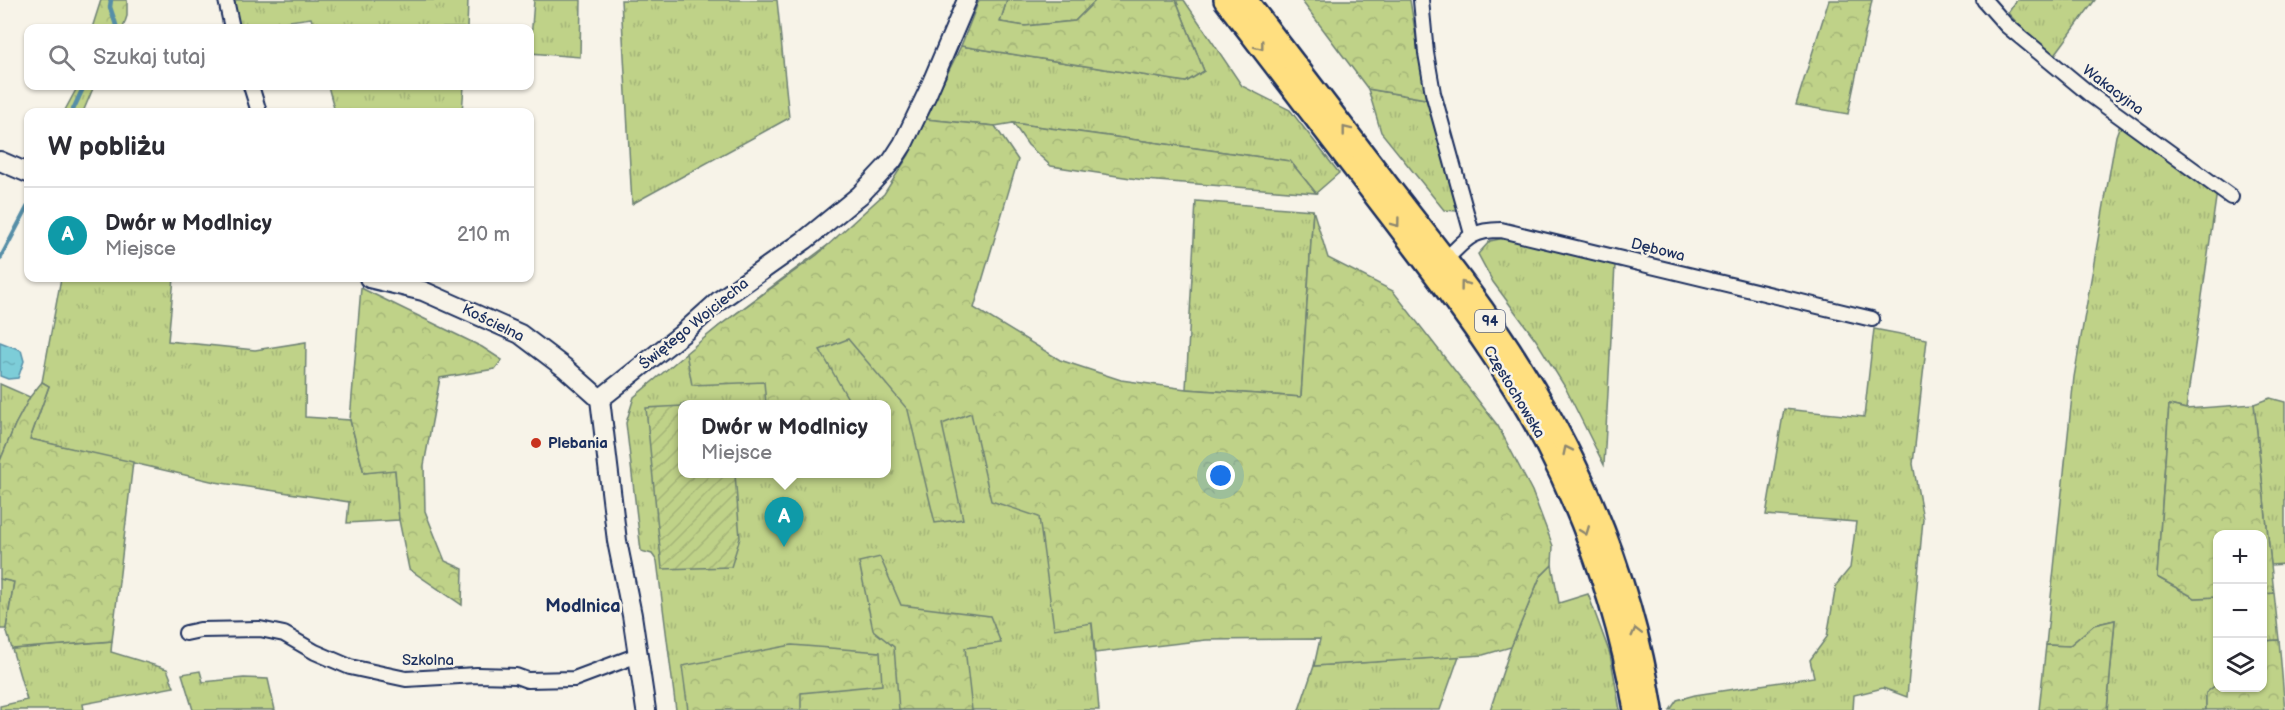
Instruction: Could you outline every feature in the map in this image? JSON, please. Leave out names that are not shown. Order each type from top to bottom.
[{"type":"main road","name":"Częstochowska","points":[[1225,0],[1461,308],[1520,398],[1556,464],[1591,546],[1614,614],[1635,710]]},
{"type":"main road","name":"Częstochowska","points":[[1245,0],[1484,311],[1522,370],[1575,466],[1596,514],[1619,575],[1640,650],[1652,710]]},
{"type":"street","points":[[226,0],[231,24]]},
{"type":"street","name":"Świętego Wojciecha","points":[[600,399],[682,334],[720,300],[814,233],[860,195],[892,161],[903,144],[927,94],[967,0]]},
{"type":"street","points":[[1421,0],[1426,53],[1433,93],[1472,234],[1445,260]]},
{"type":"street","name":"Wakacyjna","points":[[1984,0],[2006,25],[2092,96],[2231,196]]},
{"type":"street","points":[[252,90],[259,108]]},
{"type":"street","points":[[0,161],[24,171]]},
{"type":"street","name":"Dębowa","points":[[1472,234],[1486,230],[1521,234],[1872,319]]},
{"type":"street","name":"Kościelna","points":[[386,282],[423,291],[520,334],[566,368],[600,399]]},
{"type":"street","points":[[600,399],[617,540],[646,710]]},
{"type":"street","name":"Szkolna","points":[[186,633],[200,630],[260,629],[284,634],[315,652],[350,667],[406,679],[477,675],[516,676],[527,680],[574,679],[638,656]]},
{"type":"green space","points":[[101,0],[127,0],[124,24],[93,24]]},
{"type":"green space","points":[[233,0],[468,0],[467,24],[313,24],[311,18],[268,24],[239,24]]},
{"type":"green space","points":[[534,0],[581,0],[580,57],[534,53],[534,24],[532,24]]},
{"type":"green space","points":[[621,0],[777,0],[789,118],[632,204]]},
{"type":"green space","points":[[979,0],[1007,0],[1000,22],[1025,26],[1075,21],[1096,0],[1176,0],[1204,71],[1186,82],[961,46]]},
{"type":"green space","points":[[1007,0],[1096,0],[1075,21],[1025,26],[1000,22]]},
{"type":"green space","points":[[1176,0],[1184,0],[1242,86],[1290,110],[1339,173],[1316,193],[1290,161],[1013,123],[995,126],[925,119],[961,46],[1186,82],[1204,71]]},
{"type":"green space","points":[[1301,0],[1410,0],[1426,99],[1368,89]]},
{"type":"green space","points":[[1829,0],[1872,0],[1848,114],[1796,105]]},
{"type":"green space","points":[[2017,0],[2095,0],[2051,60],[2008,13]]},
{"type":"green space","points":[[1368,89],[1426,99],[1469,212],[1444,210],[1381,132]]},
{"type":"green space","points":[[76,90],[92,90],[85,108],[66,108]]},
{"type":"green space","points":[[329,90],[464,90],[462,108],[334,108]]},
{"type":"green space","points":[[925,119],[995,126],[1018,160],[974,308],[1060,360],[1121,380],[1186,389],[1301,397],[1313,210],[1328,258],[1393,291],[1498,426],[1532,491],[1553,546],[1552,565],[1540,577],[1511,647],[1483,655],[1314,666],[1320,639],[1206,640],[1095,653],[1092,623],[1054,629],[1039,517],[991,501],[971,413],[942,424],[963,519],[935,523],[908,410],[848,339],[820,350],[849,400],[766,400],[764,382],[692,385],[686,353],[719,326],[817,255],[884,194],[909,155]]},
{"type":"green space","points":[[2121,122],[2217,191],[2186,409],[2169,405],[2157,577],[2195,598],[2213,597],[2213,687],[2206,693],[2206,710],[2107,710],[2115,620],[2094,625],[2069,646],[2046,645],[2074,377],[2116,136]]},
{"type":"green space","points":[[1013,123],[1290,161],[1316,193],[1144,180],[1051,166],[1028,145]]},
{"type":"green space","points":[[1196,201],[1313,210],[1301,397],[1186,389]]},
{"type":"green space","points":[[1504,238],[1615,265],[1604,465],[1565,387],[1536,340],[1493,282],[1478,254],[1490,241]]},
{"type":"green space","points":[[828,245],[1078,456],[1099,710],[676,710],[657,561],[652,554],[641,551],[626,423],[634,397],[719,326]]},
{"type":"green space","points":[[60,282],[174,282],[168,341],[255,350],[306,342],[305,417],[350,420],[364,473],[395,469],[399,520],[347,523],[349,502],[215,482],[30,439],[49,386],[42,382]]},
{"type":"green space","points":[[361,288],[482,347],[502,360],[495,369],[440,378],[424,465],[425,511],[445,561],[463,569],[462,605],[409,569],[399,520],[395,470],[364,473],[350,420]]},
{"type":"green space","points":[[1874,329],[1927,339],[1913,464],[1923,519],[1907,697],[1883,688],[1854,695],[1853,710],[1670,710],[1677,700],[1695,695],[1814,677],[1810,660],[1827,637],[1836,585],[1850,568],[1856,522],[1766,515],[1784,409],[1864,417]]},
{"type":"green space","points":[[42,382],[49,386],[30,439],[133,462],[112,641],[12,649],[6,629],[14,582],[0,579],[0,461],[15,425],[30,397]]},
{"type":"green space","points":[[0,384],[30,397],[0,461]]},
{"type":"green space","points":[[2270,398],[2285,402],[2285,564],[2271,565],[2254,404]]},
{"type":"green space","points":[[2254,404],[2274,593],[2267,594],[2267,530],[2213,530],[2213,597],[2195,598],[2157,577],[2169,405],[2186,409]]},
{"type":"green space","points":[[678,406],[678,478],[735,478],[740,538],[731,567],[662,569],[646,408]]},
{"type":"green space","points":[[880,557],[901,605],[990,616],[1001,643],[965,648],[972,710],[899,710],[894,647],[873,630],[859,562]]},
{"type":"green space","points":[[1552,565],[1559,603],[1588,594],[1610,654],[1620,710],[1490,710],[1511,647],[1540,577]]},
{"type":"green space","points":[[0,579],[14,582],[6,629],[0,629]]},
{"type":"green space","points":[[2274,593],[2279,640],[2267,641],[2267,594]]},
{"type":"green space","points":[[2115,620],[2107,710],[2039,710],[2046,645],[2069,646],[2094,625]]},
{"type":"green space","points":[[2279,640],[2285,710],[2206,710],[2206,693],[2213,687],[2213,692],[2267,692],[2267,641]]},
{"type":"green space","points":[[112,641],[111,652],[167,669],[174,687],[83,704],[84,710],[0,710],[0,706],[27,700],[12,649]]},
{"type":"green space","points":[[792,645],[880,652],[882,685],[801,693],[801,710],[688,710],[682,666]]},
{"type":"green space","points":[[1459,656],[1440,710],[1299,710],[1314,666]]},
{"type":"green space","points":[[200,671],[203,682],[244,678],[268,679],[275,710],[193,710],[182,674]]},
{"type":"water","points":[[0,342],[21,350],[24,361],[18,378],[8,379],[0,376]]},
{"type":"waterway","points":[[111,0],[110,7],[116,24]]},
{"type":"waterway","points":[[74,108],[82,90]]},
{"type":"waterway","points":[[0,259],[24,214]]},
{"type":"place","name":"Plebania","points":[[536,443]]},
{"type":"place","name":"Dwór w Modlnicy","points":[[784,547]]},
{"type":"district","name":"Modlnica","points":[[583,606]]}]
